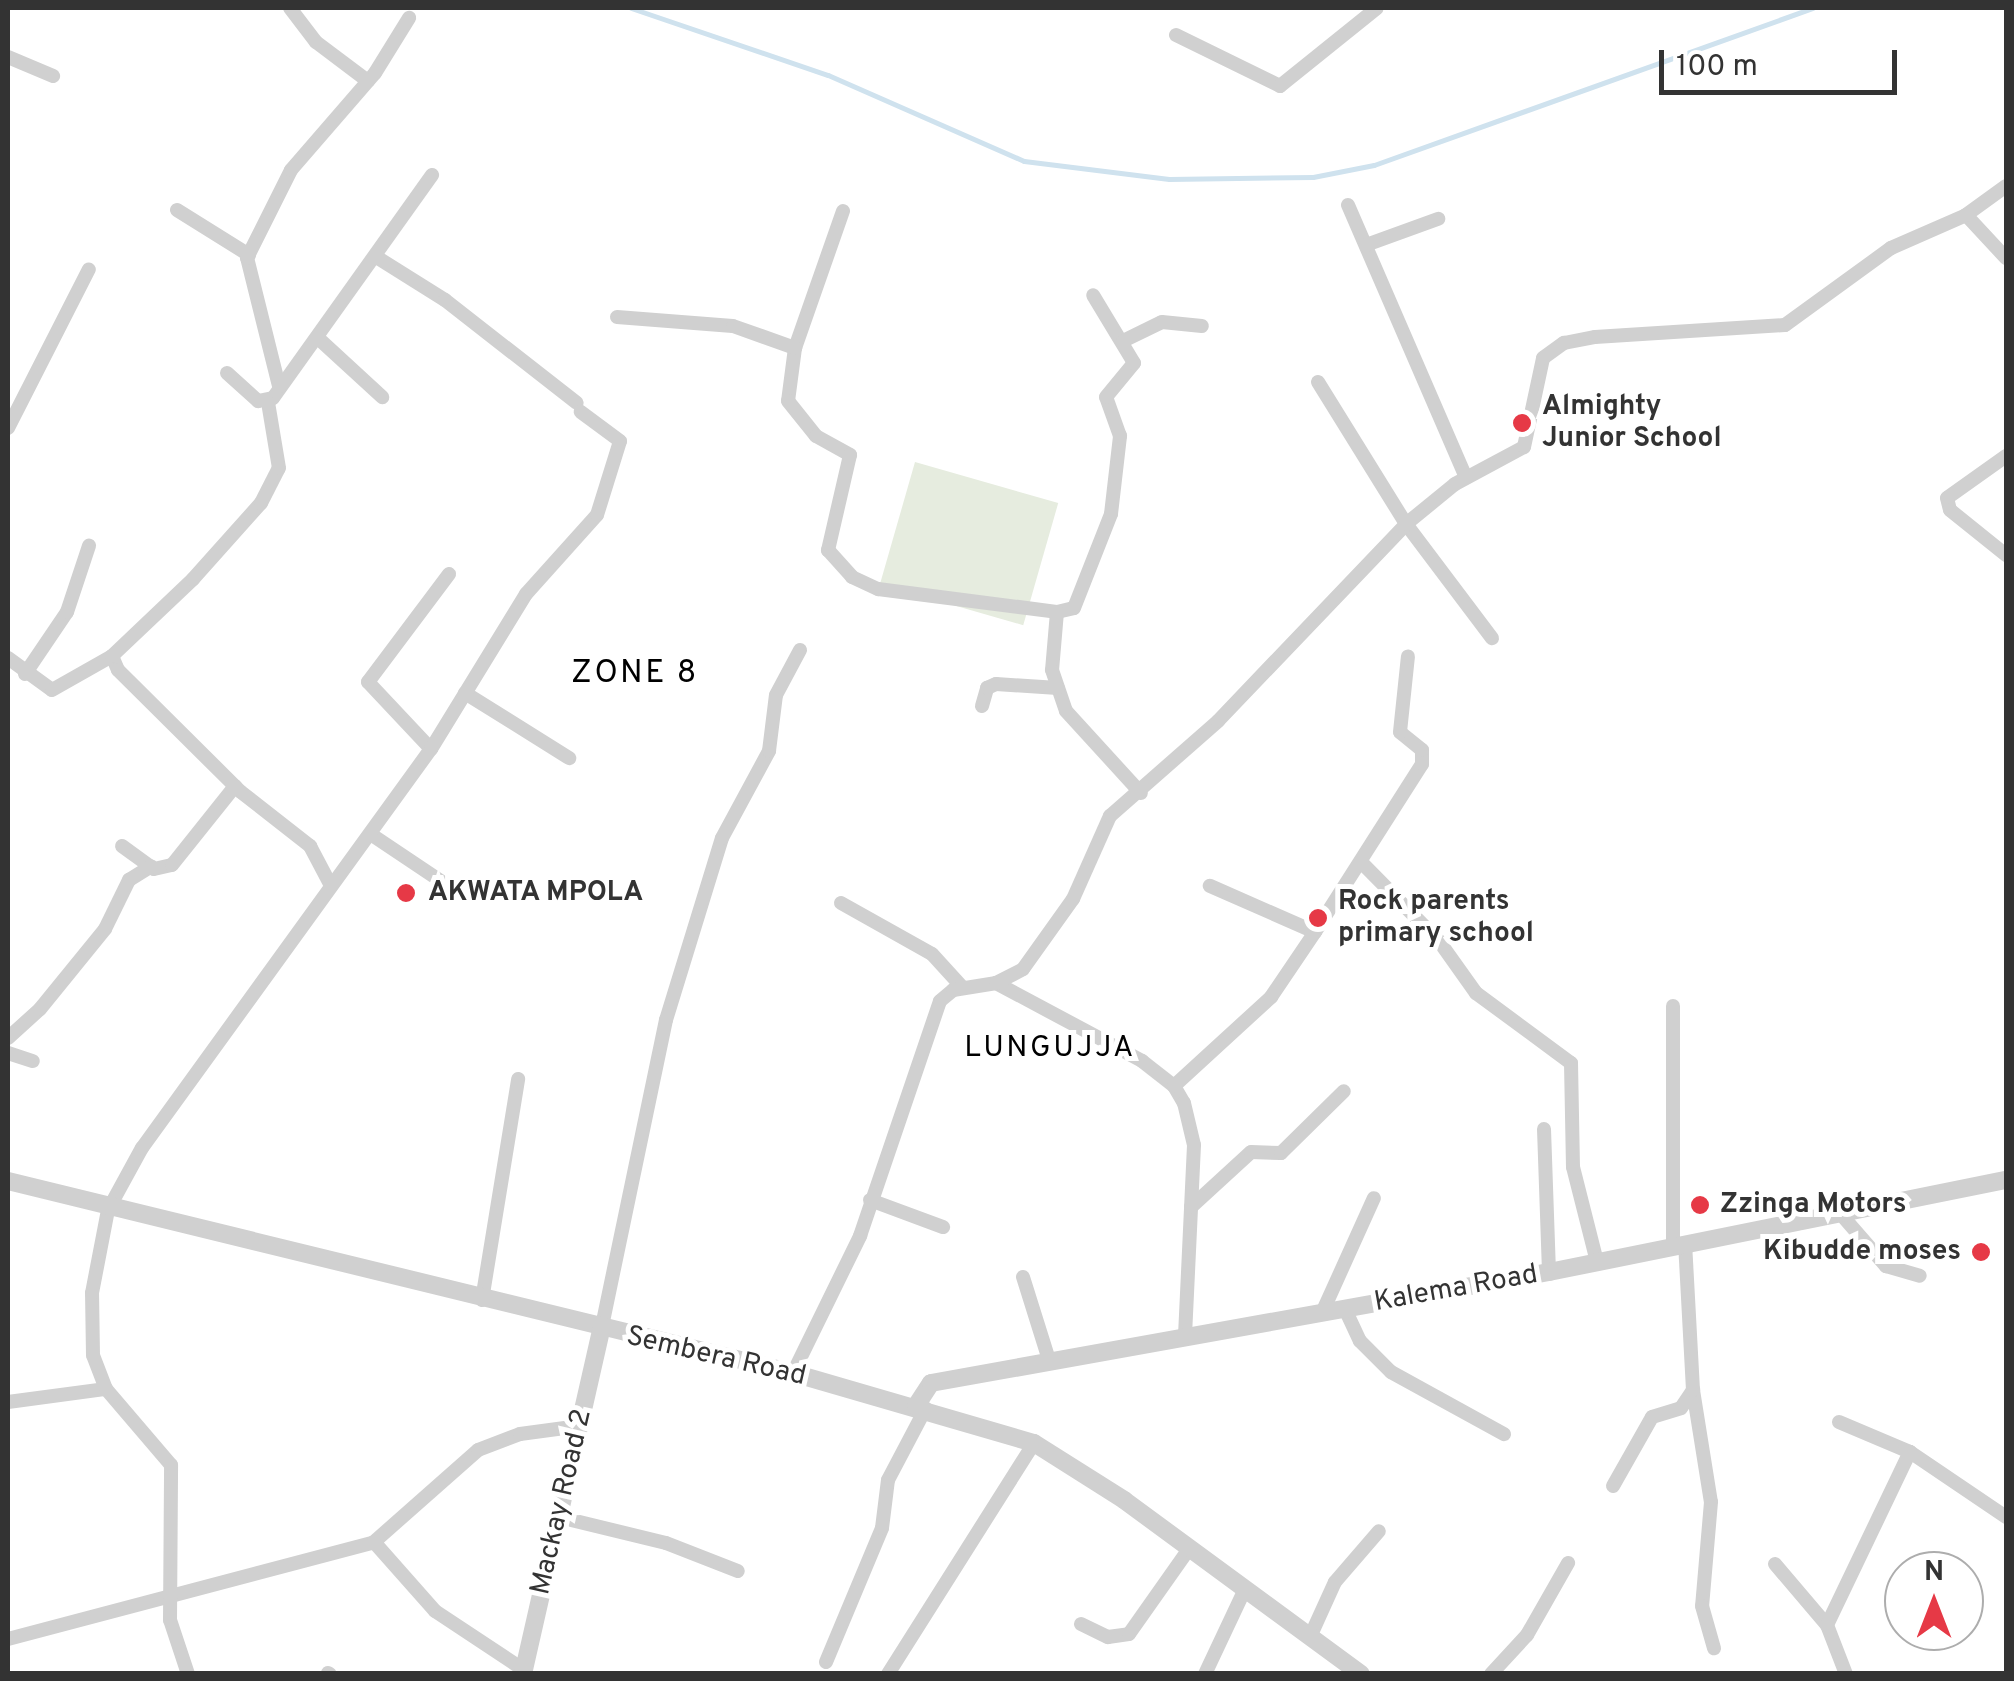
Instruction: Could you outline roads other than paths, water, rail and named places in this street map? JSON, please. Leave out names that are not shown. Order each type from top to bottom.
[{"type":"street","points":[[290,8],[316,42],[368,81]]},
{"type":"street","points":[[1176,36],[1280,86],[1377,8]]},
{"type":"street","points":[[279,386],[248,276],[249,255],[291,170],[368,81],[408,18]]},
{"type":"street","points":[[8,56],[53,76]]},
{"type":"street","points":[[8,658],[52,690],[112,656],[261,504],[281,456],[268,402],[378,258],[432,175]]},
{"type":"street","points":[[792,1372],[860,1236],[920,1048],[940,1001],[962,987],[996,983],[1023,969],[1073,899],[1102,826],[1141,794],[1406,524],[1466,478],[1528,441],[1543,358],[1564,343],[1785,325],[1891,248],[1966,215],[2006,186]]},
{"type":"street","points":[[1348,206],[1466,478]]},
{"type":"street","points":[[178,210],[249,255]]},
{"type":"street","points":[[842,211],[795,348],[792,410],[816,436],[850,454],[828,550],[838,564],[878,589],[1057,612],[1076,604],[1109,524],[1120,444],[1106,397],[1134,363],[1093,295]]},
{"type":"street","points":[[1966,215],[2006,258]]},
{"type":"street","points":[[1366,245],[1438,219]]},
{"type":"street","points":[[188,1674],[173,1639],[170,1465],[106,1389],[93,1355],[92,1308],[108,1210],[118,1183],[431,749],[526,594],[597,515],[620,441],[445,300],[378,258]]},
{"type":"street","points":[[8,428],[89,269]]},
{"type":"street","points":[[617,317],[733,326],[795,348]]},
{"type":"street","points":[[1123,341],[1162,322],[1202,326]]},
{"type":"street","points":[[319,339],[382,397]]},
{"type":"street","points":[[227,373],[239,388],[268,402]]},
{"type":"street","points":[[1318,382],[1406,524],[1492,638]]},
{"type":"street","points":[[2006,456],[1946,498],[1950,510],[2006,555]]},
{"type":"street","points":[[25,674],[67,612],[89,546]]},
{"type":"street","points":[[431,749],[368,682],[449,574]]},
{"type":"street","points":[[1057,612],[1052,670],[1066,712],[1141,794]]},
{"type":"street","points":[[601,1331],[666,1020],[722,838],[769,751],[776,695],[800,650]]},
{"type":"street","points":[[112,656],[118,670],[235,786],[310,846],[330,884]]},
{"type":"street","points":[[1174,1086],[1270,997],[1363,864],[1423,760],[1420,748],[1400,732],[1408,656]]},
{"type":"street","points":[[982,706],[996,684],[1058,688]]},
{"type":"street","points":[[464,694],[568,758]]},
{"type":"street","points":[[122,846],[152,866],[167,868],[187,852],[235,786]]},
{"type":"street","points":[[372,835],[458,892]]},
{"type":"street","points":[[1363,864],[1439,941],[1476,993],[1571,1063],[1573,1168],[1596,1262]]},
{"type":"street","points":[[8,1038],[40,1009],[105,929],[128,880],[152,866]]},
{"type":"street","points":[[1210,886],[1315,932]]},
{"type":"street","points":[[841,902],[932,954],[962,987]]},
{"type":"street","points":[[996,983],[1142,1062],[1174,1086],[1193,1132],[1185,1338]]},
{"type":"street","points":[[1673,1006],[1679,1245],[1694,1390],[1711,1502],[1702,1606],[1714,1648]]},
{"type":"street","points":[[8,1052],[33,1061]]},
{"type":"street","points":[[482,1300],[518,1079]]},
{"type":"street","points":[[1191,1207],[1251,1152],[1282,1153],[1344,1091]]},
{"type":"street","points":[[1544,1129],[1549,1272]]},
{"type":"street","name":"Kalema Road","points":[[921,1407],[931,1383],[1549,1272],[2006,1180]]},
{"type":"street","name":"Sembera Road","points":[[8,1181],[108,1210],[601,1331],[792,1372],[921,1407],[1034,1444],[1189,1549],[1362,1674]]},
{"type":"street","points":[[1322,1313],[1374,1198]]},
{"type":"street","points":[[870,1200],[943,1227]]},
{"type":"street","points":[[1838,1212],[1886,1266],[1920,1276]]},
{"type":"street","points":[[1023,1277],[1050,1362]]},
{"type":"street","points":[[1345,1309],[1360,1341],[1391,1372],[1504,1434]]},
{"type":"street","name":"Mackay Road 2","points":[[523,1672],[601,1331]]},
{"type":"street","points":[[8,1402],[106,1389]]},
{"type":"street","points":[[1613,1486],[1652,1418],[1682,1408],[1694,1390]]},
{"type":"street","points":[[826,1662],[882,1528],[888,1480],[921,1407]]},
{"type":"street","points":[[1839,1422],[1910,1452],[2006,1517]]},
{"type":"street","points":[[8,1640],[69,1618],[170,1599],[374,1542],[478,1450],[520,1434],[579,1426]]},
{"type":"street","points":[[888,1674],[1034,1444]]},
{"type":"street","points":[[1828,1625],[1910,1452]]},
{"type":"street","points":[[558,1517],[666,1542],[738,1571]]},
{"type":"street","points":[[1310,1637],[1334,1582],[1379,1531]]},
{"type":"street","points":[[374,1542],[435,1611],[523,1672]]},
{"type":"street","points":[[1081,1624],[1108,1637],[1128,1634],[1189,1549]]},
{"type":"street","points":[[1491,1674],[1527,1635],[1568,1563]]},
{"type":"street","points":[[1774,1564],[1828,1625],[1846,1674]]},
{"type":"street","points":[[1205,1674],[1245,1589]]},
{"type":"waterway","points":[[631,8],[828,75],[1024,161],[1169,179],[1313,177],[1374,165],[1813,8]]},
{"type":"place","name":"Almighty Junior School","points":[[1522,423]]},
{"type":"place","name":"AKWATA MPOLA","points":[[406,893]]},
{"type":"place","name":"Rock parents primary school","points":[[1318,918]]},
{"type":"place","name":"Zzinga Motors","points":[[1700,1205]]},
{"type":"place","name":"Kibudde moses","points":[[1981,1252]]},
{"type":"district","name":"ZONE 8","points":[[635,674]]},
{"type":"district","name":"LUNGUJJA","points":[[1050,1049]]}]
